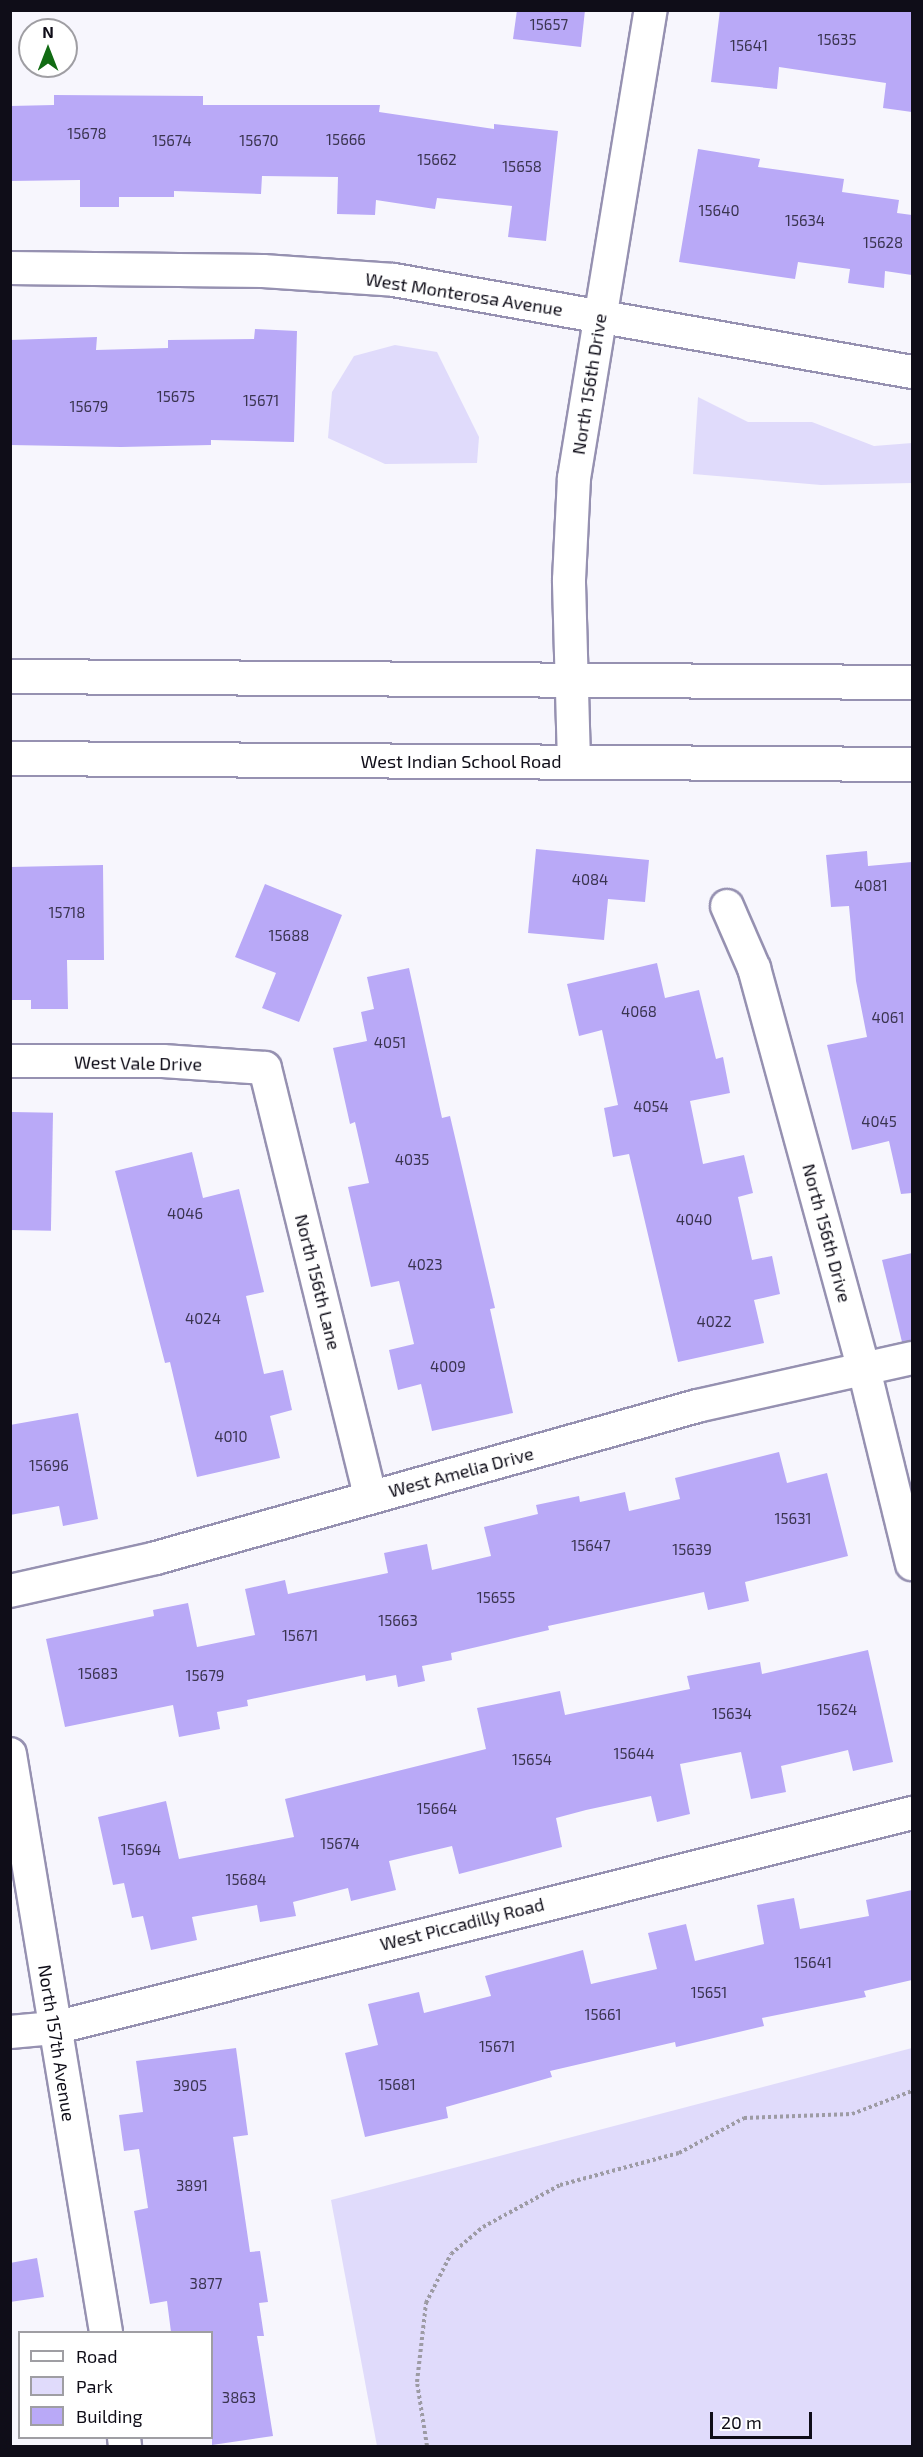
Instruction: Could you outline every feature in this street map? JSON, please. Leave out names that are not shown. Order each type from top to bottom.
[{"type":"main road","points":[[10,676],[912,682]]},
{"type":"main road","name":"West Indian School Road","points":[[10,758],[912,764]]},
{"type":"street","name":"North 156th Drive","points":[[574,762],[571,521],[584,404],[651,10]]},
{"type":"street","name":"West Monterosa Avenue","points":[[10,268],[327,274],[394,280],[912,372]]},
{"type":"street","name":"North 156th Drive","points":[[727,906],[754,968],[864,1369],[912,1564]]},
{"type":"street","name":"West Vale Drive","points":[[10,1061],[163,1061],[266,1068]]},
{"type":"street","name":"North 156th Lane","points":[[266,1068],[370,1497]]},
{"type":"street","name":"West Amelia Drive","points":[[10,1591],[156,1558],[697,1407],[912,1358]]},
{"type":"street","name":"North 157th Avenue","points":[[10,1754],[106,2331]]},
{"type":"street","name":"West Piccadilly Road","points":[[10,2032],[54,2028],[912,1813]]},
{"type":"path","points":[[427,2446],[417,2382],[422,2326],[434,2282],[463,2241],[511,2210],[560,2185],[679,2153],[744,2118],[852,2114],[912,2091]]},
{"type":"green space","points":[[395,345],[437,352],[479,437],[477,463],[385,464],[328,438],[332,392],[354,356]]},
{"type":"green space","points":[[698,397],[748,422],[812,422],[874,446],[912,443],[912,483],[821,485],[693,474]]},
{"type":"green space","points":[[912,2048],[912,2446],[377,2446],[331,2200]]},
{"type":"building","points":[[517,10],[585,10],[581,47],[513,39]]},
{"type":"building","points":[[720,10],[912,10],[912,112],[883,108],[886,83],[779,67],[777,89],[711,82]]},
{"type":"building","points":[[54,95],[203,96],[203,105],[380,105],[379,112],[494,129],[494,124],[558,131],[546,241],[508,237],[512,206],[437,198],[435,209],[376,200],[375,215],[337,214],[338,177],[262,176],[261,194],[174,191],[174,197],[119,197],[119,207],[80,207],[80,180],[10,181],[10,106],[54,105]]},
{"type":"building","points":[[698,149],[760,159],[758,167],[844,179],[842,192],[899,200],[897,213],[912,215],[912,275],[885,271],[884,288],[848,283],[850,269],[798,262],[795,279],[679,262]]},
{"type":"building","points":[[255,329],[297,331],[294,442],[211,440],[211,445],[121,447],[10,445],[10,340],[97,337],[96,350],[168,348],[168,340],[254,339]]},
{"type":"building","points":[[536,849],[649,860],[645,902],[608,899],[604,940],[528,933]]},
{"type":"building","points":[[867,851],[868,866],[912,862],[912,1193],[901,1194],[889,1141],[852,1150],[827,1045],[867,1037],[856,981],[849,906],[831,907],[826,855]]},
{"type":"building","points":[[103,865],[104,960],[67,960],[68,1009],[31,1009],[31,1000],[10,1000],[10,867]]},
{"type":"building","points":[[265,884],[342,915],[299,1022],[262,1008],[276,973],[235,957]]},
{"type":"building","points":[[657,963],[665,998],[699,990],[716,1059],[723,1057],[730,1093],[690,1101],[703,1164],[744,1155],[753,1193],[738,1197],[752,1260],[772,1256],[780,1294],[754,1300],[764,1343],[678,1362],[629,1154],[613,1157],[604,1108],[618,1105],[602,1030],[579,1036],[567,984]]},
{"type":"building","points":[[409,968],[442,1118],[450,1116],[495,1308],[490,1309],[513,1413],[432,1431],[421,1384],[398,1390],[389,1350],[414,1344],[399,1281],[371,1287],[348,1187],[369,1183],[355,1122],[350,1124],[333,1048],[367,1041],[361,1012],[374,1009],[367,977]]},
{"type":"building","points":[[12,1112],[53,1113],[51,1231],[10,1230]]},
{"type":"building","points":[[192,1152],[203,1198],[239,1189],[264,1292],[246,1296],[264,1374],[283,1370],[292,1410],[270,1416],[280,1458],[197,1477],[170,1362],[165,1363],[115,1171]]},
{"type":"building","points":[[912,1253],[912,1341],[902,1342],[882,1260]]},
{"type":"building","points":[[78,1413],[98,1519],[63,1526],[59,1506],[10,1515],[10,1425]]},
{"type":"building","points":[[779,1452],[787,1483],[827,1473],[848,1556],[745,1582],[749,1601],[708,1610],[704,1592],[548,1626],[549,1630],[451,1653],[452,1660],[422,1666],[425,1681],[398,1687],[396,1675],[366,1681],[365,1675],[247,1700],[248,1706],[217,1712],[220,1729],[179,1737],[173,1705],[65,1727],[46,1639],[154,1616],[153,1610],[188,1603],[197,1647],[255,1635],[245,1589],[285,1580],[288,1594],[388,1573],[384,1553],[427,1544],[432,1570],[491,1556],[484,1527],[538,1514],[536,1505],[579,1496],[580,1502],[625,1492],[629,1511],[680,1499],[675,1478]]},
{"type":"building","points":[[868,1650],[893,1762],[853,1771],[848,1750],[781,1766],[786,1792],[751,1799],[741,1752],[680,1764],[690,1814],[657,1822],[651,1796],[586,1810],[556,1818],[562,1847],[459,1874],[452,1846],[389,1861],[396,1890],[351,1901],[348,1888],[293,1902],[296,1916],[260,1922],[257,1905],[192,1917],[197,1940],[151,1950],[143,1916],[132,1918],[124,1883],[113,1885],[98,1817],[166,1801],[179,1859],[294,1837],[285,1799],[486,1749],[477,1708],[560,1691],[565,1715],[690,1689],[687,1676],[760,1662],[762,1674]]},
{"type":"building","points":[[912,1890],[912,1980],[864,1991],[866,1997],[762,2018],[764,2026],[676,2047],[675,2042],[550,2071],[552,2077],[446,2107],[448,2118],[365,2137],[345,2053],[378,2045],[368,2004],[419,1992],[424,2013],[491,1996],[485,1976],[583,1950],[591,1984],[657,1969],[648,1933],[686,1924],[695,1961],[764,1944],[757,1905],[794,1898],[800,1929],[869,1916],[866,1900]]},
{"type":"building","points":[[236,2048],[248,2135],[233,2137],[250,2252],[260,2251],[268,2302],[259,2303],[264,2336],[257,2336],[273,2436],[212,2445],[213,2331],[171,2331],[167,2301],[150,2304],[134,2211],[148,2208],[139,2149],[124,2151],[119,2115],[143,2112],[136,2061]]},
{"type":"building","points":[[37,2258],[44,2297],[10,2302],[10,2263]]}]
